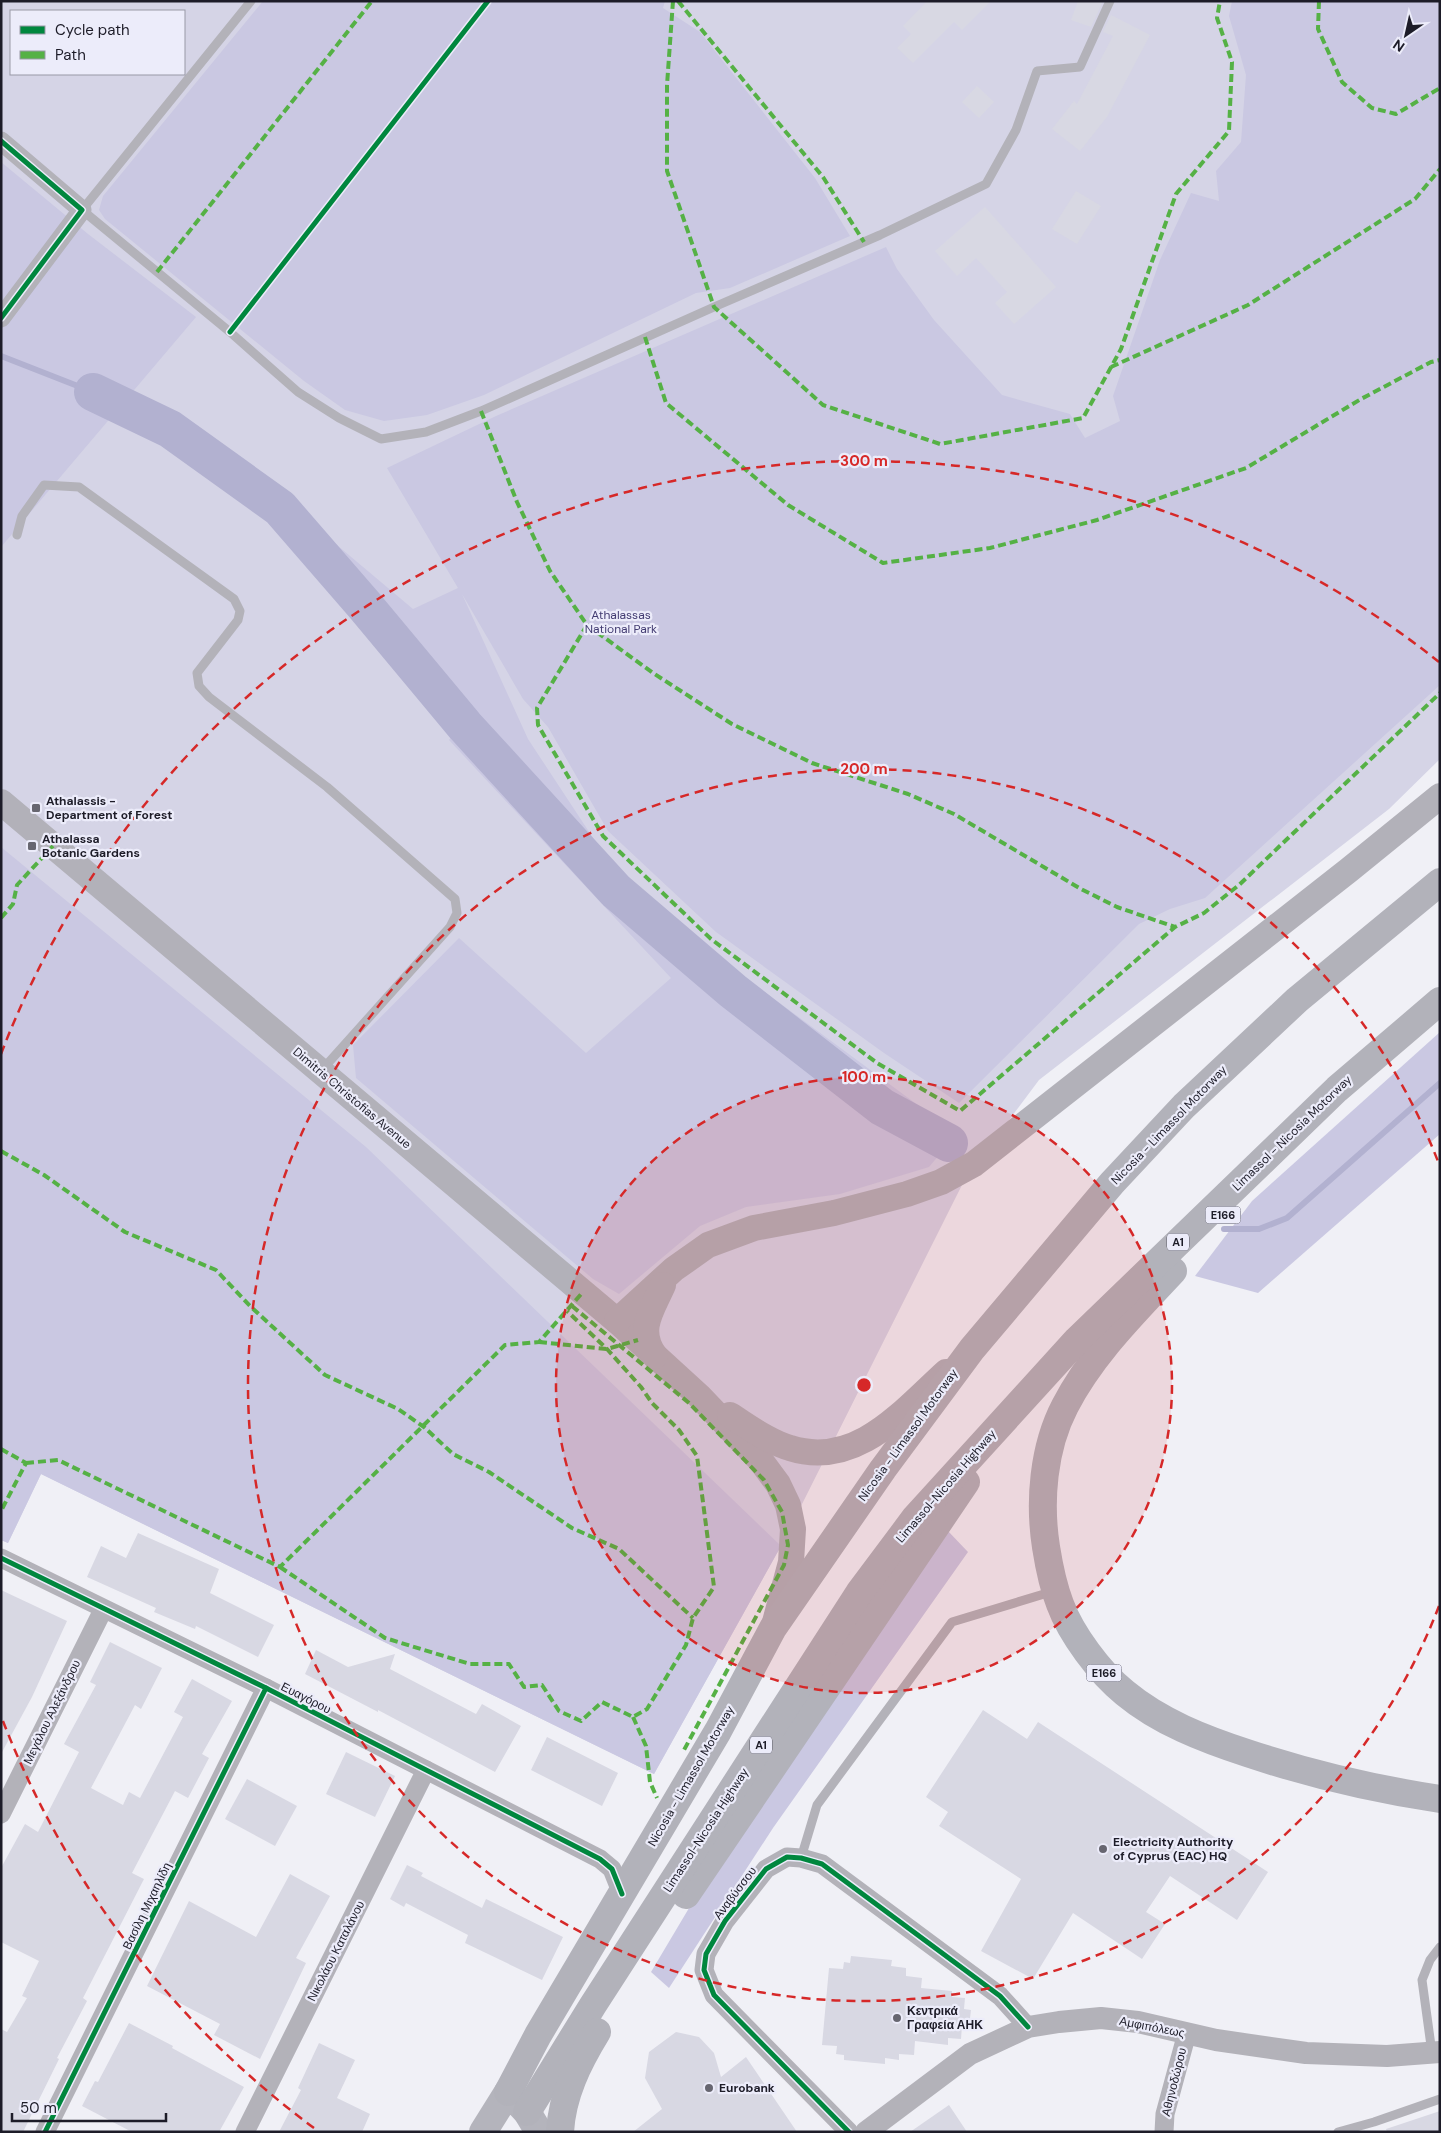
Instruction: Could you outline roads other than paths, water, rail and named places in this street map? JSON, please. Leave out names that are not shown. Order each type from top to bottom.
[{"type":"highway","name":"Nicosia - Limassol Motorway","points":[[508,2092],[538,2035],[718,1731],[773,1628],[877,1476],[972,1349],[1112,1183],[1184,1106],[1297,1000],[1440,882]]},
{"type":"highway","name":"Limassol - Nicosia Motorway","points":[[1023,1398],[1077,1340],[1336,1089],[1440,1002]]},
{"type":"highway","name":"E166","points":[[1336,1089],[1085,1370],[1064,1408],[1052,1439],[1043,1501],[1044,1530],[1060,1606],[1079,1639],[1099,1667],[1124,1693],[1152,1713],[1219,1744],[1287,1766],[1386,1791],[1440,1799]]},
{"type":"highway","name":"Limassol-Nicosia Highway","points":[[527,2125],[598,1997],[858,1592],[915,1518],[1023,1398]]},
{"type":"highway","points":[[560,2132],[563,2109],[570,2083],[586,2051],[626,1982],[1023,1398]]},
{"type":"main road","points":[[617,1321],[690,1256],[708,1245],[754,1228],[834,1214],[907,1194],[941,1182],[974,1164],[1349,870],[1440,796]]},
{"type":"main road","name":"Dimitris Christofias Avenue","points":[[1,802],[617,1321],[699,1396],[761,1461],[778,1484],[788,1505],[793,1529],[791,1562],[773,1628]]},
{"type":"main road","points":[[655,1356],[645,1337],[645,1328],[668,1275]]},
{"type":"main road","name":"Dimitris Christofias Avenue","points":[[699,1396],[772,1441],[788,1448],[810,1454],[837,1452],[856,1445],[876,1434],[972,1349]]},
{"type":"main road","points":[[508,2092],[527,2125]]},
{"type":"main road","points":[[490,2129],[508,2092]]},
{"type":"street","points":[[1,141],[82,210],[1,318]]},
{"type":"street","name":"Ευαγόρου","points":[[1,1558],[103,1610],[266,1688],[600,1859],[612,1869],[622,1894]]},
{"type":"street","name":"Μεγάλου Αλεξάνδρου","points":[[1,1814],[103,1610]]},
{"type":"street","name":"Βασίλη Μιχαηλίδη","points":[[46,2132],[266,1688]]},
{"type":"street","name":"Νικολάου Καταλάνου","points":[[245,2132],[426,1770]]},
{"type":"street","name":"Αναβύσσου","points":[[849,2132],[714,1995],[704,1970],[706,1954],[725,1921],[766,1869],[787,1857],[801,1858],[822,1864],[1000,1996],[1028,2027]]},
{"type":"street","name":"Αμφιπόλεως","points":[[866,2132],[970,2054],[1028,2027],[1101,2018],[1138,2022],[1216,2040],[1306,2053],[1387,2056],[1436,2052]]},
{"type":"street","name":"Αθηνοδώρου","points":[[1164,2132],[1165,2114],[1186,2033]]},
{"type":"lane","points":[[251,1],[82,210],[230,332],[306,398],[339,418],[381,439],[426,432],[481,411],[714,307],[880,236],[986,184],[1016,130],[1037,71],[1080,67],[1110,1]]},
{"type":"lane","points":[[17,535],[22,516],[44,486],[79,487],[234,599],[240,611],[238,620],[197,673],[199,686],[209,697],[326,787],[455,899],[456,913],[450,927],[321,1071]]},
{"type":"lane","points":[[801,1858],[817,1805],[952,1622],[1056,1590]]},
{"type":"lane","points":[[1436,2052],[1422,1980],[1430,1960],[1440,1947]]},
{"type":"lane","points":[[1338,2132],[1374,2122],[1440,2099]]},
{"type":"waterway","points":[[1,356],[93,392]]},
{"type":"waterway","points":[[93,392],[170,429],[280,508],[465,726],[616,891],[733,991],[882,1107],[949,1143]]},
{"type":"waterway","points":[[1224,1229],[1259,1229],[1287,1218],[1440,1083]]},
{"type":"place","name":"Athalassis - Department of Forest","points":[[36,808]]},
{"type":"place","name":"Athalassa Botanic Gardens","points":[[32,846]]},
{"type":"place","name":"Electricity Authority of Cyprus (EAC) HQ","points":[[1103,1849]]},
{"type":"place","name":"Κεντρικά Γραφεία ΑΗΚ","points":[[897,2018]]},
{"type":"place","name":"Eurobank","points":[[709,2088]]},
{"type":"park label","name":"Athalassas National Park","points":[[621,622]]}]
